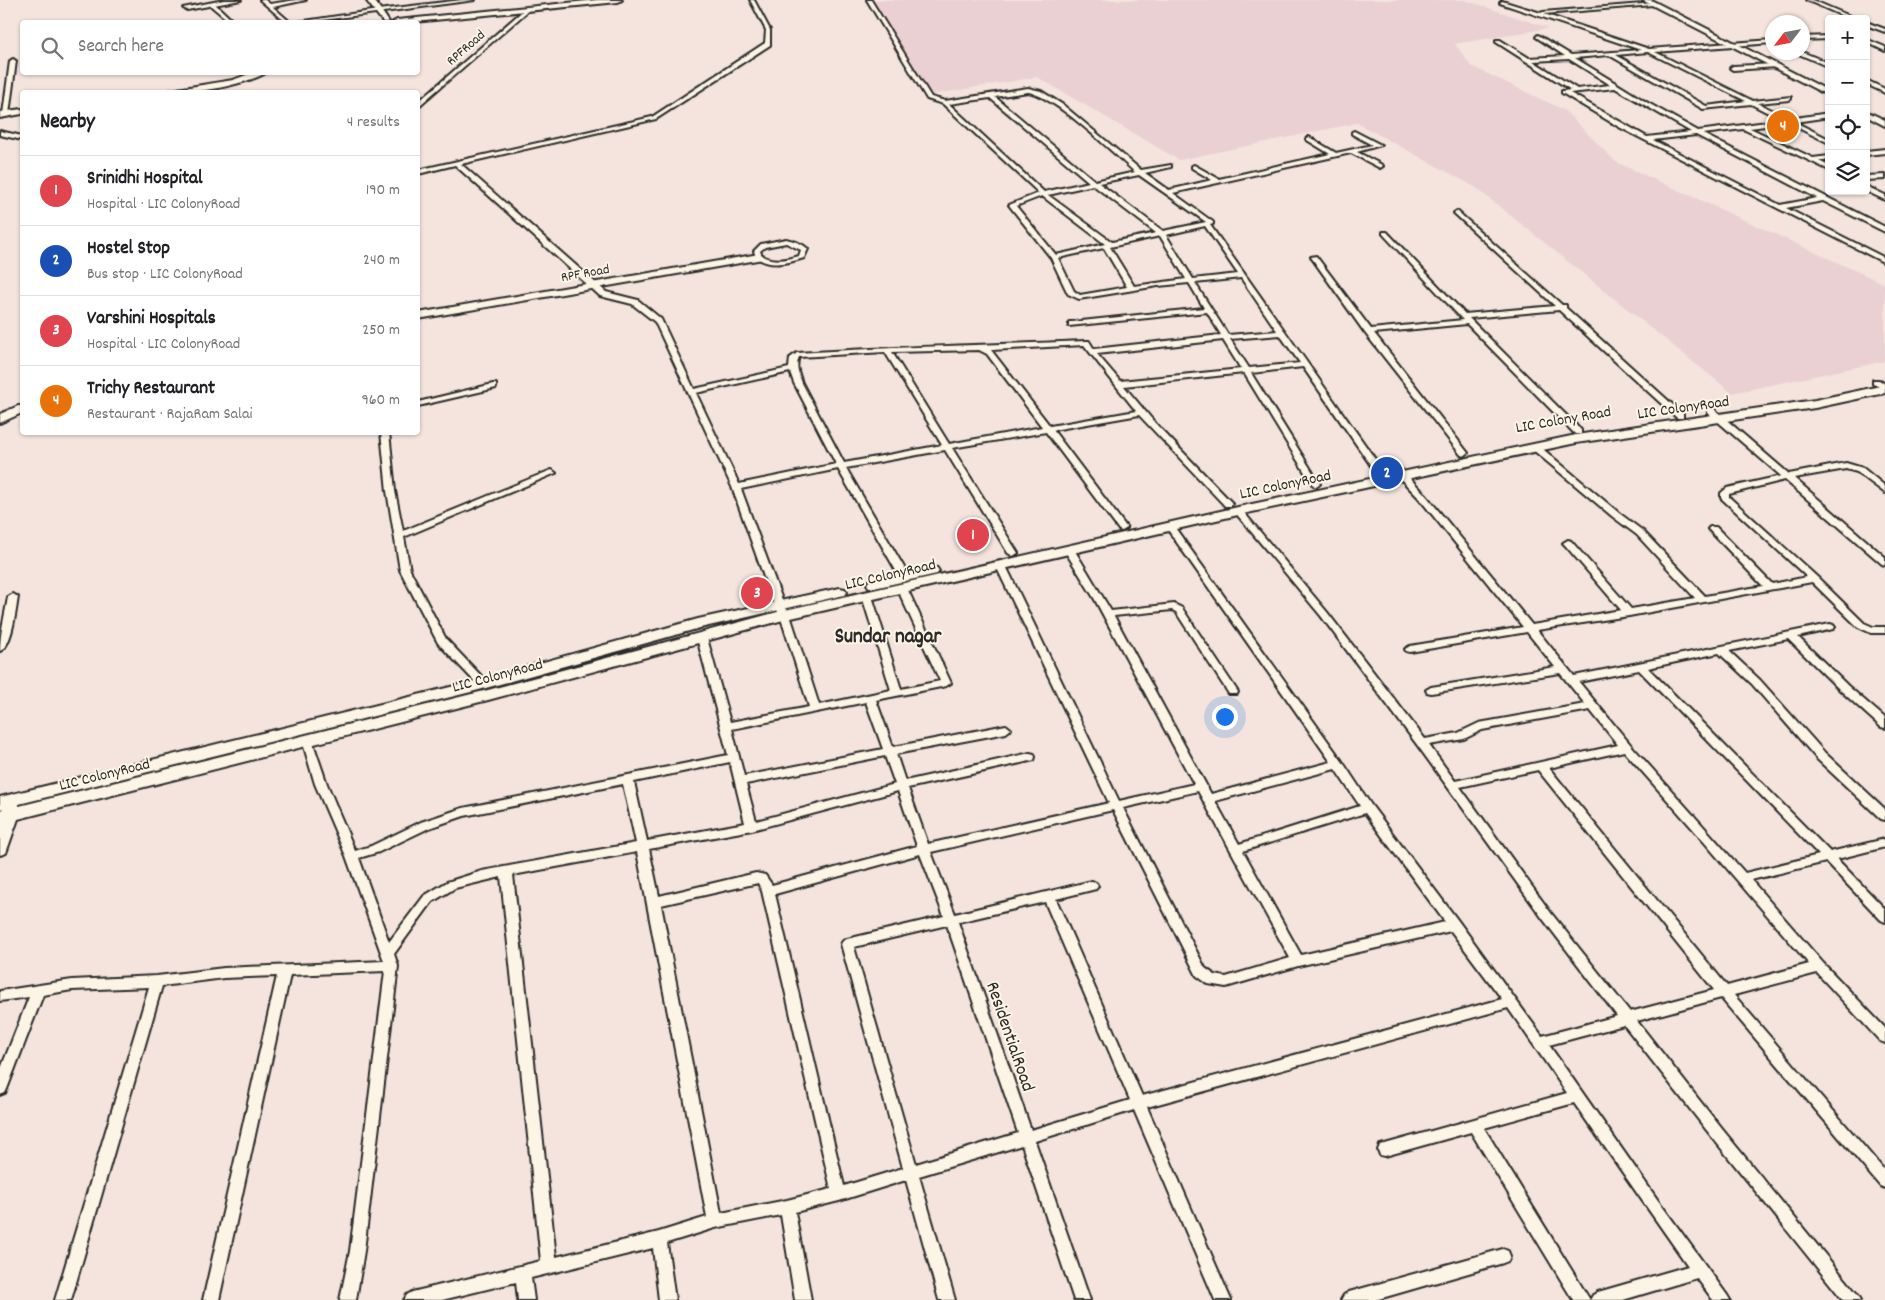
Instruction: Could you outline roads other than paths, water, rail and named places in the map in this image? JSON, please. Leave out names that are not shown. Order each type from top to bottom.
[{"type":"main road","points":[[187,8],[237,0]]},
{"type":"main road","points":[[370,0],[385,20]]},
{"type":"main road","points":[[473,0],[486,13]]},
{"type":"main road","points":[[511,0],[518,10]]},
{"type":"main road","points":[[416,20],[618,0]]},
{"type":"main road","points":[[1650,2],[1825,92]]},
{"type":"main road","points":[[184,90],[236,82],[255,75]]},
{"type":"main road","points":[[3,115],[20,112]]},
{"type":"main road","points":[[1870,115],[1885,123]]},
{"type":"main road","name":"RPF Road","points":[[420,316],[758,257]]},
{"type":"main road","name":"LIC ColonyRoad","points":[[6,808],[307,740],[486,689],[698,624],[867,596],[903,582],[1001,566],[1070,550],[1143,528],[1399,472],[1535,447],[1575,435],[1810,400],[1883,384]]},
{"type":"main road","points":[[0,419],[20,410]]},
{"type":"main road","name":"LIC Colony Road","points":[[1399,472],[1464,453],[1680,416],[1715,414]]},
{"type":"main road","name":"LIC ColonyRoad","points":[[6,808],[486,689],[702,638],[782,610],[903,582],[1013,553],[1122,528],[1170,527],[1316,484],[1379,471],[1399,472]]},
{"type":"main road","points":[[1,842],[6,808]]},
{"type":"street","points":[[262,0],[286,20]]},
{"type":"street","points":[[269,6],[304,0]]},
{"type":"street","points":[[420,0],[425,6]]},
{"type":"street","points":[[316,20],[473,0]]},
{"type":"street","points":[[420,172],[654,118],[768,44],[768,30],[752,0]]},
{"type":"street","points":[[869,0],[929,98],[945,103],[1043,194],[1109,245],[1132,288]]},
{"type":"street","points":[[1500,1],[1521,0]]},
{"type":"street","points":[[1808,0],[1845,15]]},
{"type":"street","points":[[1500,1],[1647,50],[1825,139]]},
{"type":"street","points":[[1537,13],[1650,2]]},
{"type":"street","points":[[212,4],[230,20]]},
{"type":"street","name":"RPFRoad","points":[[420,102],[528,9]]},
{"type":"street","points":[[1870,25],[1885,31]]},
{"type":"street","points":[[1876,33],[1885,31]]},
{"type":"street","points":[[1538,36],[1616,86],[1697,133],[1885,230]]},
{"type":"street","points":[[1810,38],[1825,37]]},
{"type":"street","points":[[1498,41],[1575,90]]},
{"type":"street","points":[[1528,60],[1765,41]]},
{"type":"street","points":[[1870,42],[1885,48]]},
{"type":"street","points":[[1609,53],[1705,108],[1789,98]]},
{"type":"street","points":[[1810,58],[1825,64]]},
{"type":"street","points":[[3,115],[13,61]]},
{"type":"street","points":[[1733,68],[1775,66]]},
{"type":"street","points":[[1870,84],[1885,92]]},
{"type":"street","points":[[1616,86],[1564,92],[1647,139],[1885,261]]},
{"type":"street","points":[[945,103],[1028,90],[1039,92],[1061,106],[1139,172],[1211,222],[1207,225],[1054,258]]},
{"type":"street","points":[[991,96],[1093,182],[1162,234],[1316,484]]},
{"type":"street","points":[[1647,139],[1825,115]]},
{"type":"street","points":[[1744,126],[1825,166]]},
{"type":"street","points":[[0,133],[20,138]]},
{"type":"street","points":[[1168,192],[1378,145],[1354,133]]},
{"type":"street","points":[[1309,138],[1335,154]]},
{"type":"street","points":[[1352,151],[1380,166]]},
{"type":"street","points":[[1870,153],[1885,151]]},
{"type":"street","points":[[1813,160],[1825,158]]},
{"type":"street","points":[[456,163],[594,285],[610,296],[640,304],[658,321],[736,487],[782,610],[815,709]]},
{"type":"street","points":[[1170,166],[1043,194],[1012,205],[1054,258],[1071,292],[1075,296],[1083,297],[1132,288],[1243,276]]},
{"type":"street","points":[[1194,166],[1218,181]]},
{"type":"street","points":[[1870,178],[1885,177]]},
{"type":"street","points":[[1870,190],[1885,198]]},
{"type":"street","points":[[1780,207],[1823,199]]},
{"type":"street","points":[[1457,214],[1563,307],[1680,416]]},
{"type":"street","points":[[1207,225],[1379,471]]},
{"type":"street","points":[[1385,234],[1575,435]]},
{"type":"street","points":[[786,241],[797,244],[805,249],[802,257],[785,262],[769,262],[758,257],[757,251],[763,245],[776,242],[786,241]]},
{"type":"street","points":[[1314,257],[1368,331],[1464,453]]},
{"type":"street","points":[[1368,331],[1563,307]]},
{"type":"street","points":[[1072,324],[1208,310]]},
{"type":"street","points":[[1092,352],[1226,336],[1282,333]]},
{"type":"street","points":[[725,727],[946,683],[903,582],[840,466],[798,383],[793,369],[794,358],[798,355],[887,350],[1086,343],[1142,412],[1233,508],[1324,614],[1422,743],[1547,916],[1717,1133],[1853,1300]]},
{"type":"street","points":[[980,348],[990,352],[1122,528]]},
{"type":"street","points":[[887,350],[1013,553]]},
{"type":"street","points":[[1118,384],[1304,365]]},
{"type":"street","points":[[690,392],[793,369]]},
{"type":"street","points":[[420,404],[493,386]]},
{"type":"street","points":[[736,487],[840,466],[1142,412]]},
{"type":"street","points":[[1715,414],[1885,562]]},
{"type":"street","points":[[385,435],[391,491],[405,570],[442,641],[486,689]]},
{"type":"street","points":[[1535,447],[1640,533],[1703,600]]},
{"type":"street","points":[[1885,490],[1860,470],[1846,466],[1787,477],[1730,490],[1725,493],[1725,498],[1814,579],[1861,625],[1871,630],[1885,630]]},
{"type":"street","points":[[1399,472],[1421,495],[1626,748],[1819,967],[1885,1037]]},
{"type":"street","points":[[399,536],[552,473]]},
{"type":"street","points":[[1170,527],[1338,764],[1367,808],[1455,924],[1722,1300]]},
{"type":"street","points":[[1713,530],[1770,587]]},
{"type":"street","points":[[1568,543],[1628,613]]},
{"type":"street","points":[[1070,550],[1298,962]]},
{"type":"street","points":[[1001,566],[1116,805],[1201,972],[1212,980],[1226,982],[1298,962],[1455,924]]},
{"type":"street","points":[[1410,649],[1628,613],[1814,579]]},
{"type":"street","points":[[867,596],[897,692]]},
{"type":"street","points":[[0,648],[9,623],[13,597]]},
{"type":"street","points":[[1107,614],[1174,607],[1179,610],[1232,692]]},
{"type":"street","points":[[1572,680],[1830,627]]},
{"type":"street","points":[[1790,635],[1844,688],[1885,724]]},
{"type":"street","points":[[702,638],[752,826]]},
{"type":"street","points":[[1722,650],[1756,682],[1821,756],[1885,816]]},
{"type":"street","points":[[1642,667],[1885,917]]},
{"type":"street","points":[[1431,690],[1562,669]]},
{"type":"street","name":"ResidentialRoad","points":[[870,698],[951,919],[1082,1300]]},
{"type":"street","points":[[1422,743],[1460,736],[1479,727],[1592,706]]},
{"type":"street","points":[[739,781],[1006,729]]},
{"type":"street","points":[[307,740],[321,784],[352,856],[390,960]]},
{"type":"street","points":[[1453,785],[1626,748]]},
{"type":"street","points":[[348,1300],[357,1250],[390,960],[428,899],[451,885],[482,876],[507,873],[752,826],[901,786],[1030,757]]},
{"type":"street","points":[[352,856],[375,849],[425,825],[463,812],[733,758]]},
{"type":"street","points":[[1209,799],[1338,764]]},
{"type":"street","points":[[1542,767],[1659,914],[1885,1181]]},
{"type":"street","points":[[628,780],[654,902],[715,1221]]},
{"type":"street","points":[[768,890],[924,848],[1201,786]]},
{"type":"street","points":[[1236,849],[1367,808]]},
{"type":"street","points":[[1742,878],[1885,843]]},
{"type":"street","points":[[507,873],[549,1266]]},
{"type":"street","points":[[654,902],[756,878],[761,878],[765,882],[839,1194]]},
{"type":"street","points":[[947,1300],[847,944],[1092,886]]},
{"type":"street","points":[[1049,896],[1223,1300]]},
{"type":"street","points":[[0,996],[72,985],[157,981],[224,973],[285,970],[390,960]]},
{"type":"street","points":[[1539,1042],[1819,967]]},
{"type":"street","points":[[211,1300],[285,970]]},
{"type":"street","points":[[63,1300],[157,981]]},
{"type":"street","points":[[0,1089],[38,990]]},
{"type":"street","points":[[412,1300],[659,1239],[715,1221],[787,1207],[839,1194],[1138,1104],[1511,1002]]},
{"type":"street","points":[[1385,1150],[1577,1096]]},
{"type":"street","points":[[1474,1124],[1582,1300]]},
{"type":"street","points":[[787,1207],[803,1300]]},
{"type":"street","points":[[659,1239],[666,1300]]},
{"type":"street","points":[[1349,1300],[1503,1256]]},
{"type":"street","points":[[1598,1300],[1700,1270]]},
{"type":"street","points":[[523,1272],[526,1300]]},
{"type":"place","name":"Trichy Restaurant","points":[[1783,126]]},
{"type":"place","name":"Hostel Stop","points":[[1387,473]]},
{"type":"place","name":"Srinidhi Hospital","points":[[973,535]]},
{"type":"place","name":"Varshini Hospitals","points":[[757,593]]},
{"type":"district","name":"Sundar nagar","points":[[888,635]]}]
